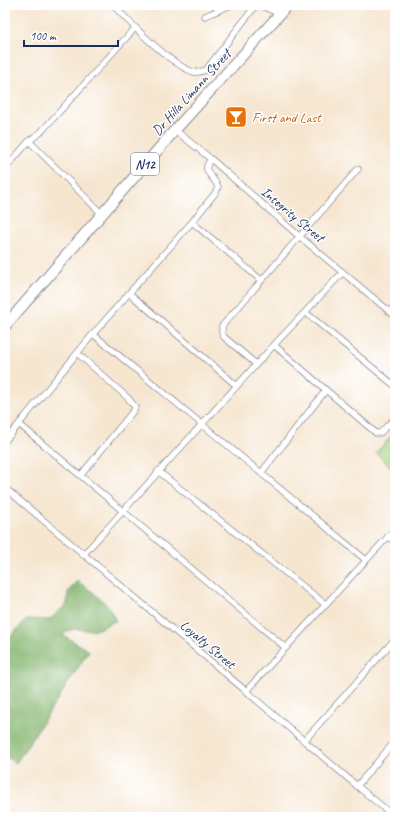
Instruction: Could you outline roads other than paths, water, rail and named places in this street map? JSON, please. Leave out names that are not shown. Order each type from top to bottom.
[{"type":"highway","name":"Dr Hilla Limann Street","points":[[5,326],[175,130],[288,5]]},
{"type":"street","points":[[113,5],[135,28],[176,62],[188,70],[196,72],[206,70],[256,5]]},
{"type":"street","points":[[205,16],[231,5]]},
{"type":"street","points":[[260,5],[280,14]]},
{"type":"street","points":[[5,169],[29,141],[41,132],[135,28]]},
{"type":"street","name":"Integrity Street","points":[[175,130],[395,316]]},
{"type":"street","points":[[29,141],[102,214]]},
{"type":"street","points":[[5,441],[93,334],[192,222],[216,192],[218,187],[216,181],[206,168],[206,165],[211,159]]},
{"type":"street","points":[[256,364],[224,337],[222,333],[222,326],[358,169]]},
{"type":"street","points":[[192,222],[261,280]]},
{"type":"street","points":[[83,555],[256,364],[343,272]]},
{"type":"street","points":[[129,293],[237,386]]},
{"type":"street","points":[[305,312],[395,386]]},
{"type":"street","points":[[93,334],[366,560]]},
{"type":"street","points":[[274,345],[376,433],[384,431],[395,418]]},
{"type":"street","points":[[77,353],[128,398],[135,407],[81,475]]},
{"type":"street","points":[[261,473],[326,390]]},
{"type":"street","points":[[19,424],[286,648]]},
{"type":"street","points":[[158,471],[325,604]]},
{"type":"street","name":"Loyalty Street","points":[[5,488],[395,817]]},
{"type":"street","points":[[246,691],[395,529]]},
{"type":"street","points":[[388,536],[395,543]]},
{"type":"street","points":[[304,741],[395,638]]},
{"type":"street","points":[[357,786],[395,741]]},
{"type":"place","name":"First and Last","points":[[236,117]]}]
